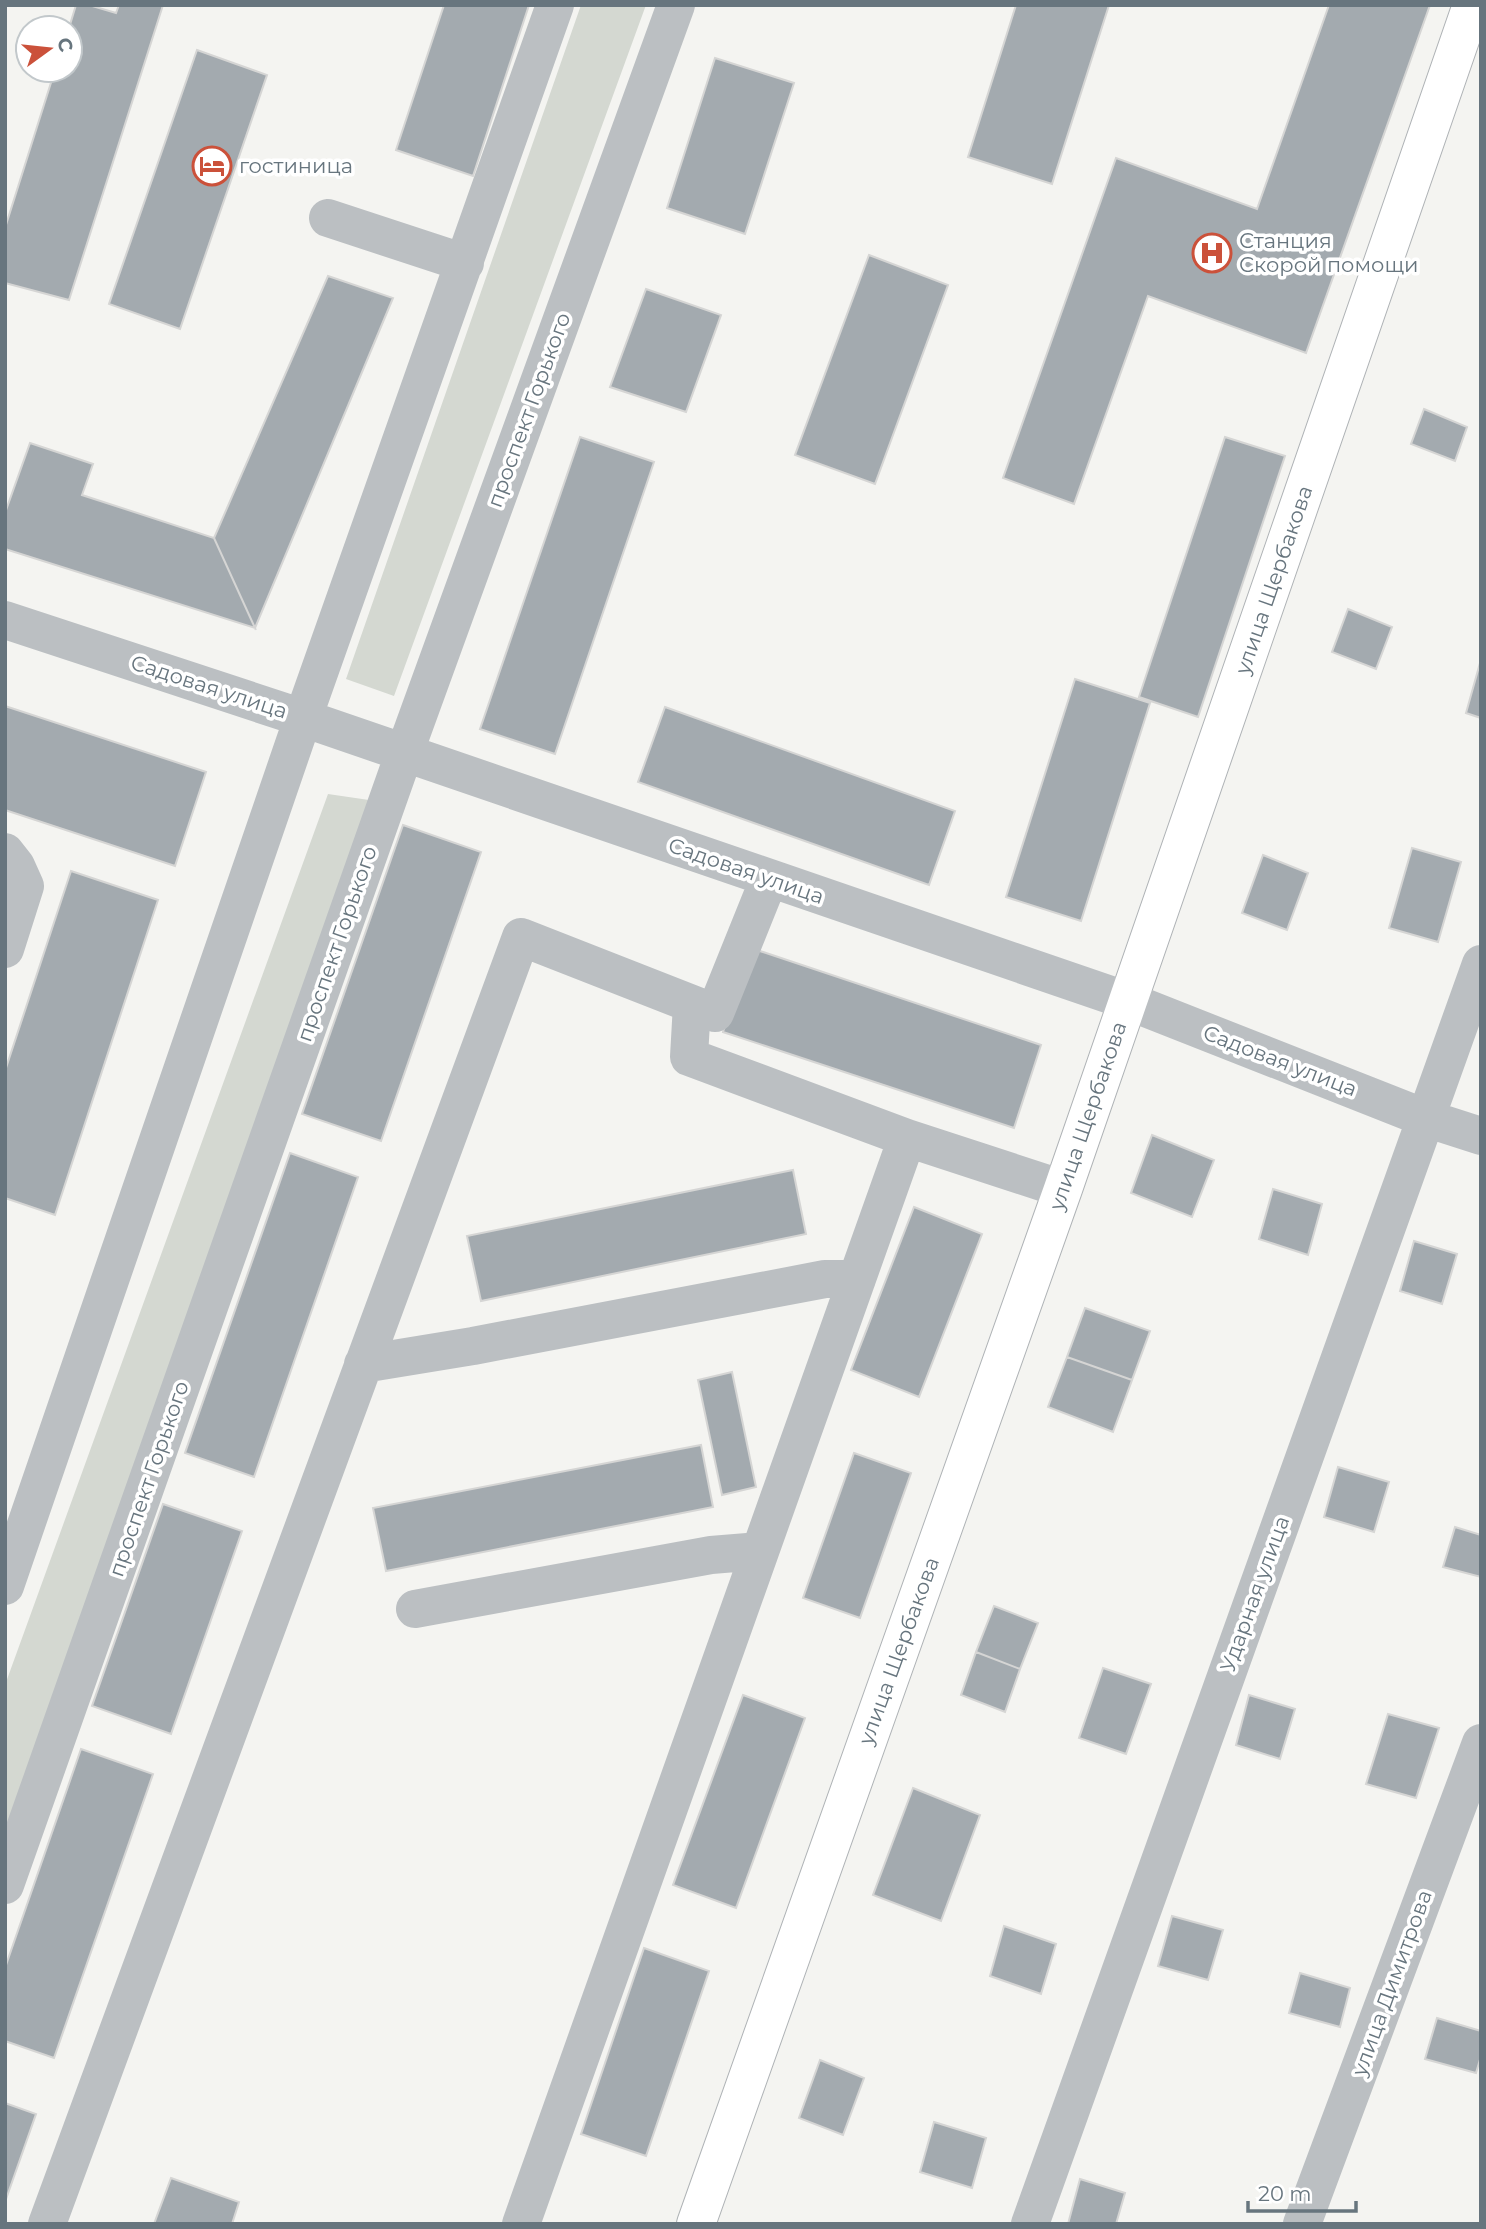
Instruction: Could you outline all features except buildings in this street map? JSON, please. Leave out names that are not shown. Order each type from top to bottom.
[{"type":"main road","name":"улица Щербакова","points":[[696,2224],[1063,1189],[1472,5]]},
{"type":"street","points":[[5,1586],[303,718],[555,5]]},
{"type":"street","name":"проспект Горького","points":[[5,1885],[404,754],[676,5]]},
{"type":"street","points":[[328,218],[465,263]]},
{"type":"street","name":"Садовая улица","points":[[5,620],[303,718],[1128,1001],[1425,1118],[1481,1136]]},
{"type":"street","points":[[5,852],[16,866],[25,886],[5,949]]},
{"type":"street","points":[[47,2224],[521,937],[715,1013],[769,878]]},
{"type":"street","name":"Ударная улица","points":[[1030,2224],[1481,964]]},
{"type":"street","points":[[692,1004],[689,1057],[907,1138],[1063,1189]]},
{"type":"street","points":[[521,2224],[907,1138]]},
{"type":"street","points":[[363,1364],[473,1346],[825,1279],[857,1279]]},
{"type":"street","points":[[415,1609],[711,1555],[760,1551]]},
{"type":"street","name":"улица Димитрова","points":[[1303,2224],[1481,1743]]},
{"type":"shaded area","points":[[581,5],[646,5],[394,696],[346,679]]},
{"type":"shaded area","points":[[328,794],[369,800],[5,1841],[5,1685]]},
{"type":"place","name":"гостиница","points":[[212,166]]},
{"type":"place","name":"Станция Скорой помощи","points":[[1212,253]]}]
